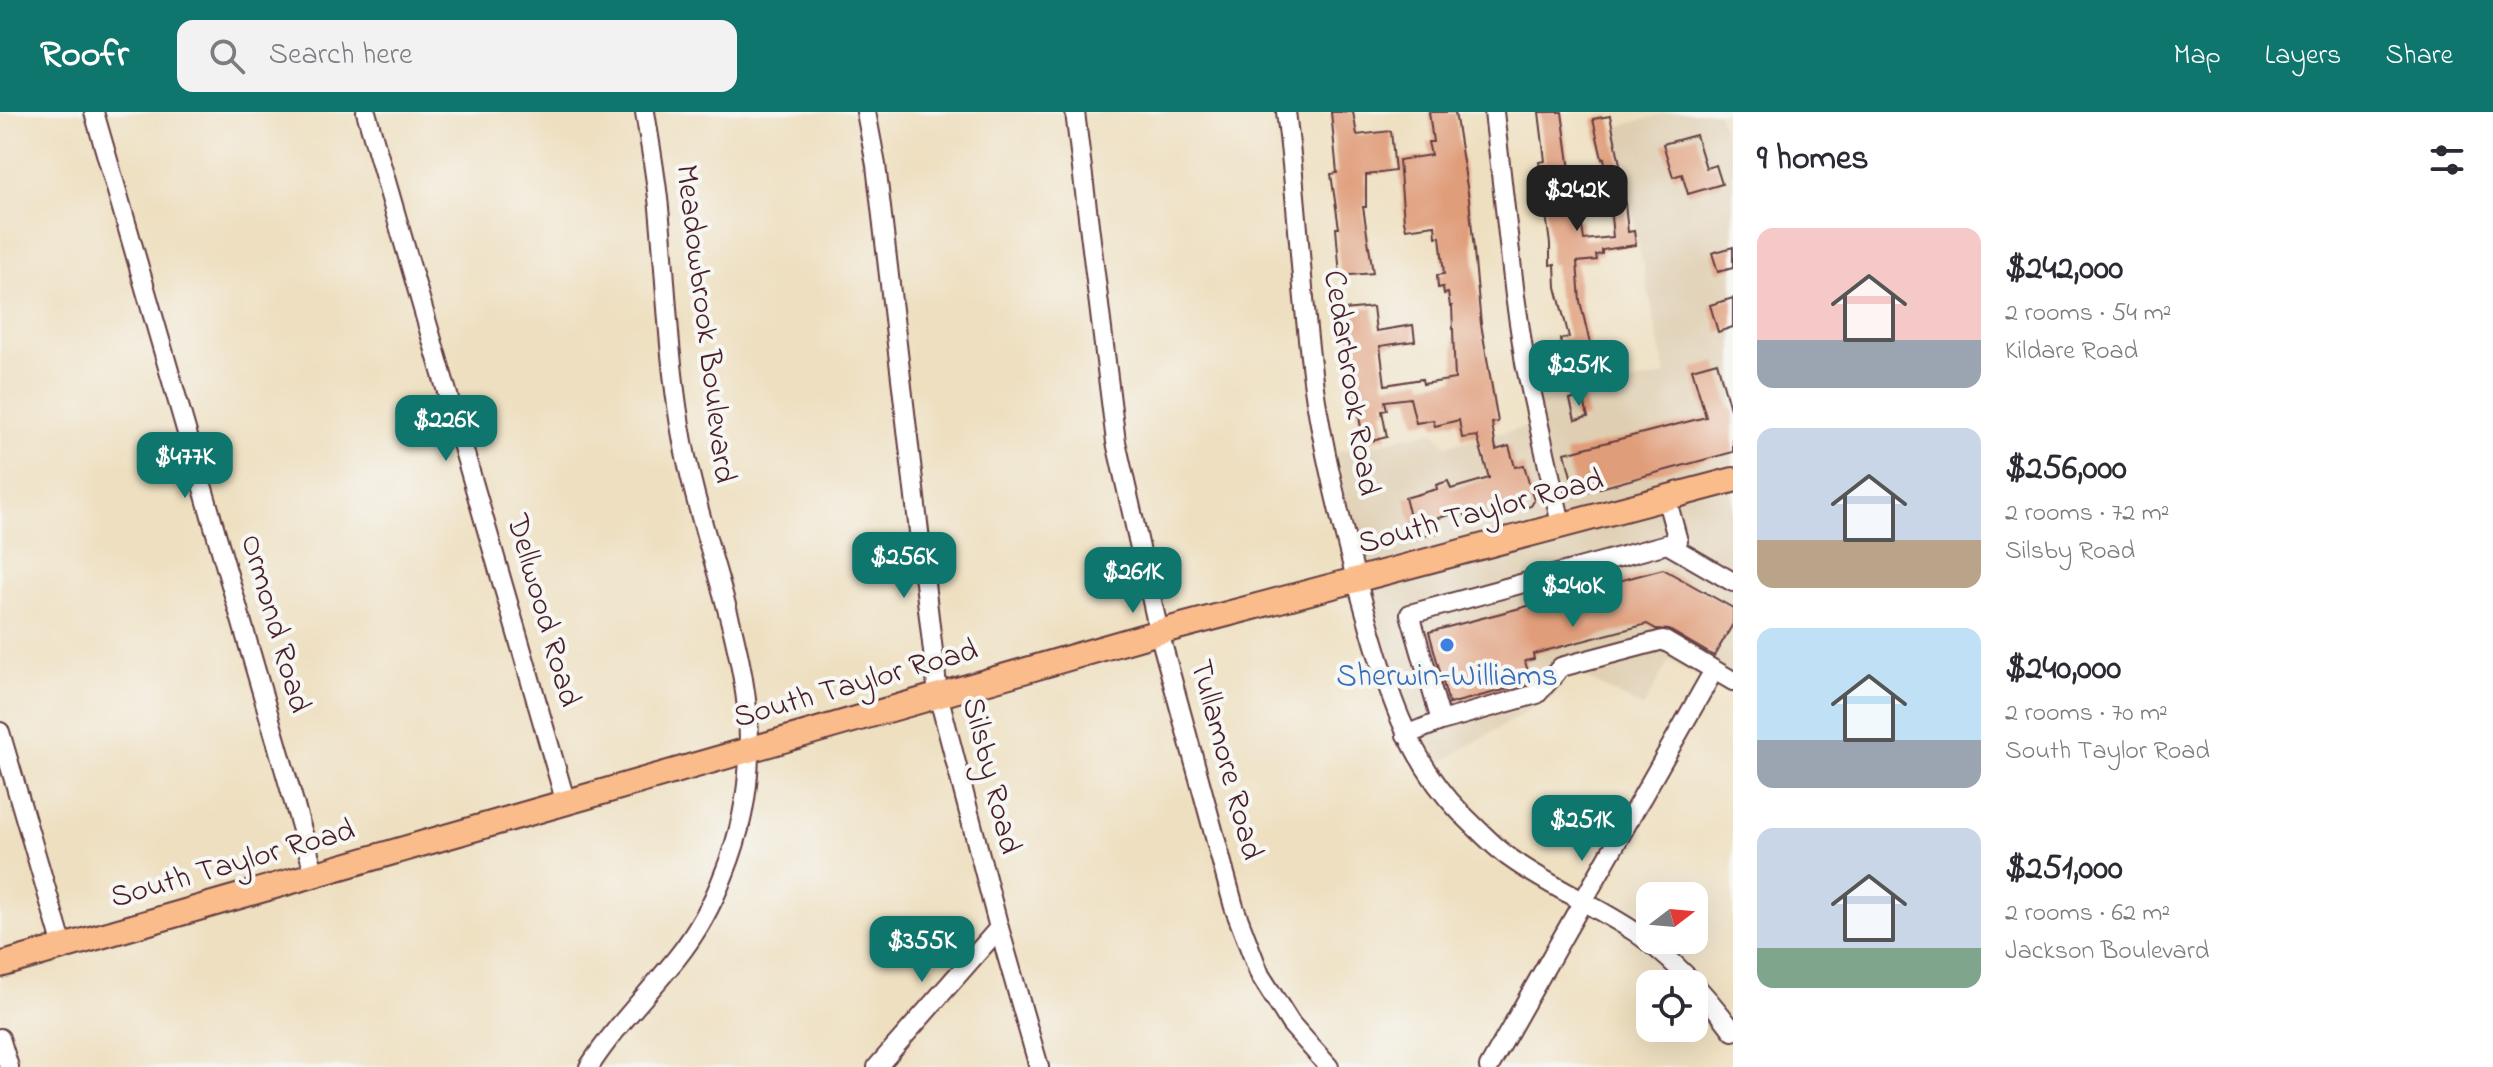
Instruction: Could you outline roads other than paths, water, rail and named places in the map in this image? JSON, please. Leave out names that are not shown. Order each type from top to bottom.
[{"type":"main road","name":"South Taylor Road","points":[[0,965],[1159,632],[1733,480]]},
{"type":"street","name":"Ormond Road","points":[[94,112],[315,875]]},
{"type":"street","name":"Dellwood Road","points":[[366,112],[566,803]]},
{"type":"street","name":"Meadowbrook Boulevard","points":[[589,1067],[606,1041],[678,956],[705,914],[725,874],[735,840],[751,749],[741,662],[683,446],[672,365],[658,204],[645,112]]},
{"type":"street","name":"Silsby Road","points":[[866,112],[876,165],[938,694],[1039,1067]]},
{"type":"street","name":"Tullamore Road","points":[[1075,112],[1116,442],[1159,632],[1234,907],[1260,975],[1291,1024],[1329,1067]]},
{"type":"street","name":"Cedarbrook Road","points":[[1286,112],[1316,399],[1327,462],[1387,689],[1406,735],[1429,773],[1459,811],[1508,857],[1636,933],[1703,990],[1733,1031]]},
{"type":"street","points":[[1494,112],[1525,363],[1561,524]]},
{"type":"street","points":[[1666,497],[1678,541]]},
{"type":"street","points":[[1441,721],[1410,614],[1667,544],[1733,582]]},
{"type":"street","points":[[1406,735],[1441,721],[1537,694],[1561,667],[1663,640],[1732,676]]},
{"type":"street","points":[[1489,1067],[1709,679]]},
{"type":"street","points":[[0,732],[63,947]]},
{"type":"street","points":[[877,1067],[999,928]]},
{"type":"street","points":[[0,1038],[9,1067]]},
{"type":"place","name":"Sherwin-Williams","points":[[1447,645]]}]
